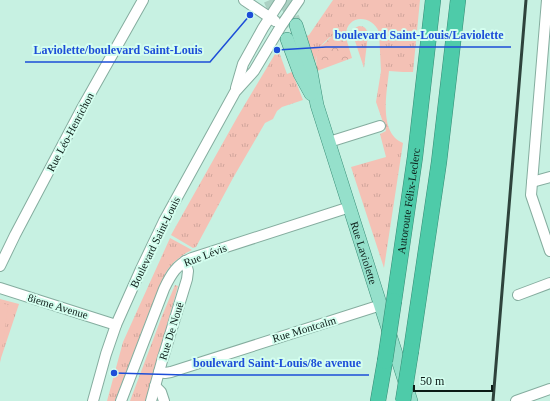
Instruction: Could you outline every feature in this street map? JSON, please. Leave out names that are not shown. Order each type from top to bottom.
[{"type":"highway","name":"Autoroute Félix-Leclerc","points":[[378,401],[385,361],[388,303],[415,157],[433,0]]},
{"type":"highway","points":[[403,401],[439,162],[458,0]]},
{"type":"main road","name":"Rue Laviolette","points":[[296,25],[311,72],[317,104],[350,207],[388,303],[411,401]]},
{"type":"main road","name":"Rue Laviolette","points":[[287,39],[300,74],[317,104]]},
{"type":"street","name":"Rue Léo-Henrichon","points":[[0,266],[81,110],[143,0]]},
{"type":"street","points":[[244,0],[281,26]]},
{"type":"street","name":"Boulevard Saint-Louis","points":[[93,401],[116,325],[141,268],[164,221],[235,92],[243,64],[281,0]]},
{"type":"street","name":"Boulevard Saint-Louis","points":[[235,92],[254,71],[281,26],[299,0]]},
{"type":"street","points":[[547,0],[546,72],[531,195],[550,251]]},
{"type":"street","points":[[329,142],[380,126]]},
{"type":"street","points":[[532,182],[550,177]]},
{"type":"street","name":"Rue Lévis","points":[[121,401],[164,289],[178,266],[192,258],[350,207]]},
{"type":"street","name":"Rue De Nouë","points":[[151,401],[188,277],[185,261]]},
{"type":"street","points":[[518,295],[550,283]]},
{"type":"street","name":"8ieme Avenue","points":[[0,288],[116,325]]},
{"type":"street","name":"Rue Montcalm","points":[[159,372],[167,373],[388,303]]},
{"type":"street","points":[[155,386],[160,392],[164,401]]},
{"type":"street","points":[[516,401],[550,389]]},
{"type":"green space","points":[[333,0],[420,0],[413,72],[389,71],[386,100],[387,121],[395,138],[403,143],[384,268],[351,167],[386,157],[380,134],[386,131],[376,102],[381,71],[379,32],[375,26],[365,19],[353,21],[349,25],[346,38],[343,35],[330,37],[321,46],[315,63],[307,36]]},
{"type":"green space","points":[[359,26],[365,28],[368,35],[364,68],[353,35],[354,29]]},
{"type":"green space","points":[[336,34],[343,35],[346,38],[352,58],[317,71],[316,58],[319,49]]},
{"type":"green space","points":[[278,49],[287,74],[292,72],[303,100],[282,107],[277,111],[273,119],[265,123],[233,178],[196,247],[193,248],[171,235],[238,116]]},
{"type":"green space","points":[[170,238],[192,250],[174,262],[165,274],[115,401],[107,401],[123,342]]},
{"type":"green space","points":[[175,285],[178,286],[146,401],[130,401],[162,316]]},
{"type":"green space","points":[[0,299],[19,304],[0,361]]},
{"type":"green space","points":[[0,303],[8,305],[0,363]]},
{"type":"tunnel","points":[[270,0],[287,39]]},
{"type":"tunnel","points":[[285,0],[295,23]]},
{"type":"railway","points":[[493,401],[526,0]]},
{"type":"place","name":"Laviolette/boulevard Saint-Louis","points":[[250,15]]},
{"type":"place","name":"boulevard Saint-Louis/Laviolette","points":[[277,50]]},
{"type":"place","name":"boulevard Saint-Louis/8e avenue","points":[[114,373]]}]
